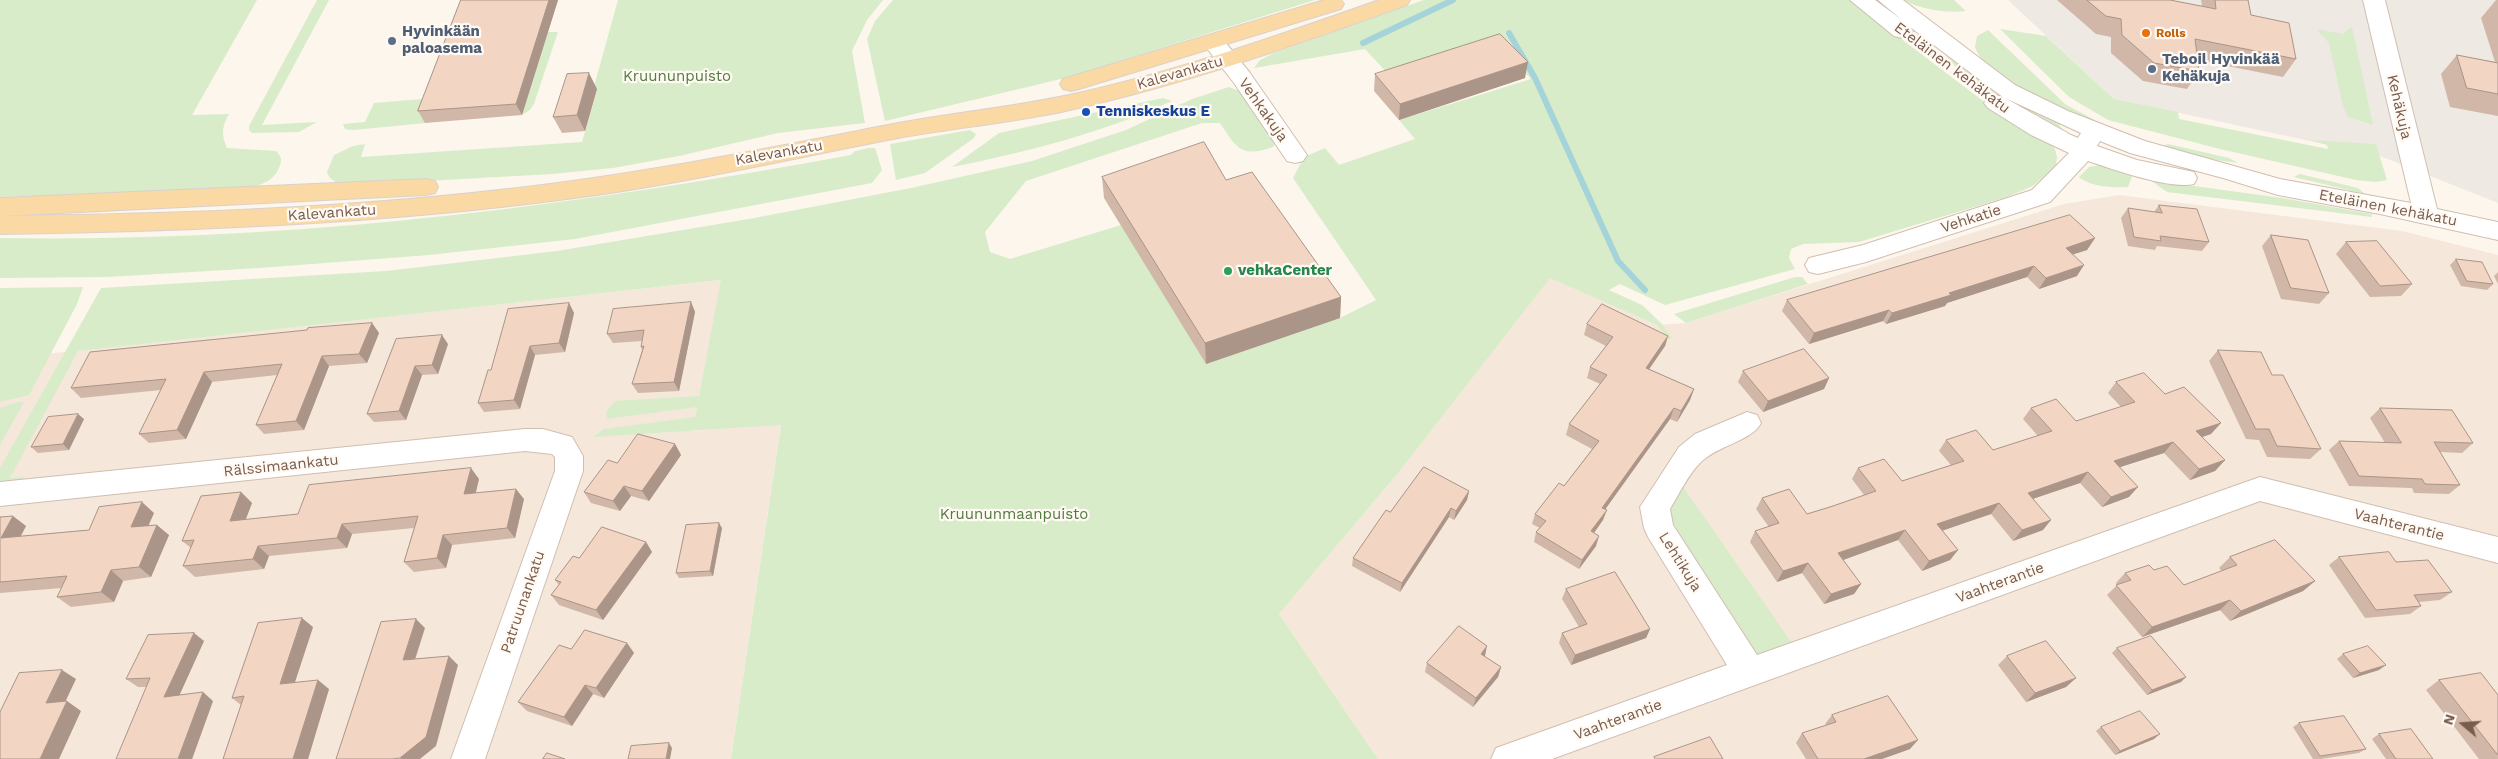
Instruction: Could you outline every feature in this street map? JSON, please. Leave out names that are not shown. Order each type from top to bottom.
[{"type":"main road","name":"Kalevankatu","points":[[954,119],[1213,42],[1344,0]]},
{"type":"main road","name":"Kalevankatu","points":[[0,225],[125,223],[331,213],[478,201],[662,176],[954,119],[1011,113],[1070,103],[1147,84],[1227,60],[1399,0]]},
{"type":"main road","name":"Kalevankatu","points":[[0,207],[662,176]]},
{"type":"street","name":"Eteläinen kehäkatu","points":[[1861,0],[2004,108],[2039,129],[2089,140]]},
{"type":"street","name":"Eteläinen kehäkatu","points":[[1889,0],[2007,90],[2089,140],[2117,162],[2177,177],[2232,186],[2278,187],[2426,214],[2498,231]]},
{"type":"street","name":"Kehäkuja","points":[[2374,0],[2426,214]]},
{"type":"street","name":"Vehkakuja","points":[[1213,42],[1295,155]]},
{"type":"street","name":"Vehkatie","points":[[1818,265],[1866,253],[2041,196],[2066,173],[2089,140]]},
{"type":"street","name":"Lehtikuja","points":[[1747,423],[1705,442],[1689,455],[1655,507],[1659,528],[1750,673]]},
{"type":"street","name":"Rälssimaankatu","points":[[0,494],[250,469],[498,441],[543,440],[562,445]]},
{"type":"street","name":"Patruunankatu","points":[[468,759],[569,471],[569,456],[562,445]]},
{"type":"street","name":"Vaahterantie","points":[[1508,759],[2260,489],[2498,550]]},
{"type":"shaded area","points":[[2008,0],[2498,0],[2498,203],[2380,156],[2114,99]]},
{"type":"shaded area","points":[[2119,195],[2402,231],[2498,255],[2498,759],[1378,759],[1279,614],[1399,472],[1550,277],[1657,325],[1686,323],[2064,204]]},
{"type":"shaded area","points":[[722,280],[692,431],[781,424],[731,759],[0,759],[0,359]]},
{"type":"green space","points":[[0,0],[257,0],[192,115],[229,114],[223,131],[227,148],[276,151],[281,159],[277,172],[262,184],[235,190],[0,197]]},
{"type":"green space","points":[[317,0],[329,0],[262,125],[317,122],[299,132],[252,133],[249,130],[249,126]]},
{"type":"green space","name":"Kruununpuisto","points":[[618,0],[883,0],[867,20],[852,51],[865,123],[778,133],[679,156],[613,168],[552,174],[352,185],[334,181],[329,176],[327,172],[334,155],[353,146],[365,144],[361,157],[582,142],[597,90],[593,90]]},
{"type":"green space","points":[[893,0],[1315,0],[1065,78],[885,121],[867,39],[875,21]]},
{"type":"green space","name":"Kruununmaanpuisto","points":[[1424,0],[1850,0],[1983,101],[2046,139],[2055,149],[2057,157],[2056,165],[2033,186],[2007,197],[1859,242],[1803,244],[1791,249],[1789,258],[1795,269],[1665,305],[1620,284],[1609,290],[1642,305],[1662,324],[1672,339],[1669,339],[1657,325],[1550,278],[1399,472],[1279,614],[1378,759],[731,759],[781,425],[593,437],[604,429],[695,417],[697,407],[607,419],[606,412],[615,401],[699,396],[721,280],[78,351],[10,478],[25,477],[19,482],[0,485],[0,468],[101,288],[386,271],[557,251],[749,219],[911,188],[1032,161],[1126,130],[1192,99],[1229,87],[1239,91],[1276,142],[1273,147],[1254,152],[1241,149],[1220,123],[1202,123],[1026,181],[985,232],[990,252],[1010,259],[1121,225],[1206,363],[1340,318],[1376,300],[1293,178],[1304,157],[1325,148],[1339,165],[1415,139],[1399,120],[1531,79],[1495,41],[1390,76],[1365,49],[1254,68],[1260,60],[1274,53]]},
{"type":"green space","points":[[1903,0],[1954,0],[1966,11],[1934,10]]},
{"type":"green space","points":[[2351,27],[2373,125],[2348,117],[2343,106],[2329,43],[2316,29],[2343,34]]},
{"type":"green space","points":[[2000,29],[2046,36],[2114,99],[2178,112],[2179,119],[2328,149],[2327,145],[2310,140],[2376,144],[2387,180],[2376,182],[2356,180],[2220,149],[2108,120],[2069,97]]},
{"type":"green space","points":[[1988,30],[2065,104],[2104,125],[2135,136],[2138,141],[2047,103],[2000,76],[1984,62],[1975,47],[1977,36]]},
{"type":"green space","points":[[548,32],[558,32],[534,104],[530,110],[522,115]]},
{"type":"green space","points":[[1943,47],[2050,117],[2059,124],[2065,134],[1976,83],[1959,70],[1947,57]]},
{"type":"green space","points":[[434,98],[425,123],[354,130],[345,129],[343,124],[365,122],[374,103]]},
{"type":"green space","points":[[1163,98],[1172,101],[1119,123],[1036,148],[952,167],[999,133]]},
{"type":"green space","points":[[970,130],[976,134],[974,138],[925,173],[896,180],[890,144]]},
{"type":"green space","points":[[2168,144],[2229,158],[2238,163],[2188,156],[2158,148]]},
{"type":"green space","points":[[875,148],[882,170],[872,183],[575,239],[429,255],[260,268],[107,277],[0,278],[0,238],[107,238],[214,234],[321,228],[427,218],[640,191],[851,155],[855,151]]},
{"type":"green space","points":[[2105,164],[2133,174],[2128,187],[2096,185],[2079,177],[2089,167]]},
{"type":"green space","points":[[2300,174],[2358,188],[2365,194],[2294,177]]},
{"type":"green space","points":[[2150,180],[2282,198],[2372,214],[2372,217],[2167,192]]},
{"type":"green space","points":[[1795,277],[1802,277],[1808,284],[1686,323],[1674,314]]},
{"type":"green space","points":[[83,287],[77,304],[29,395],[0,402],[0,288]]},
{"type":"green space","points":[[17,402],[24,402],[0,445],[0,408]]},
{"type":"green space","points":[[1681,484],[1792,643],[1756,656],[1683,544],[1669,511]]},
{"type":"building","points":[[461,0],[549,0],[516,104],[418,111]]},
{"type":"building","points":[[2087,0],[2170,0],[2216,9],[2215,0],[2248,0],[2251,15],[2289,23],[2296,59],[2195,39],[2199,71],[2154,63],[2122,35],[2121,19],[2106,16]]},
{"type":"building","points":[[1500,34],[1528,62],[1400,104],[1375,74]]},
{"type":"building","points":[[2457,55],[2498,63],[2498,94],[2467,88]]},
{"type":"building","points":[[589,73],[577,115],[553,117],[567,74]]},
{"type":"building","name":"vehkaCenter","points":[[1204,142],[1226,180],[1252,172],[1341,297],[1205,343],[1102,177]]},
{"type":"building","points":[[2159,205],[2197,209],[2209,242],[2160,236],[2161,241],[2134,237],[2128,208],[2162,213]]},
{"type":"building","points":[[2070,215],[2095,238],[2066,248],[2084,265],[2046,278],[2034,266],[1892,313],[1889,310],[1814,333],[1787,300]]},
{"type":"building","points":[[2271,235],[2308,240],[2329,293],[2291,288]]},
{"type":"building","points":[[2377,241],[2412,284],[2380,286],[2346,242]]},
{"type":"building","points":[[2456,259],[2482,262],[2493,284],[2467,281]]},
{"type":"building","points":[[691,302],[674,382],[632,384],[644,346],[641,347],[644,330],[607,334],[613,309]]},
{"type":"building","points":[[569,303],[559,343],[530,346],[514,400],[478,403],[488,370],[491,370],[508,309]]},
{"type":"building","points":[[1602,304],[1668,336],[1646,368],[1694,389],[1681,411],[1674,408],[1602,508],[1607,510],[1591,531],[1599,536],[1582,560],[1536,532],[1546,521],[1535,514],[1559,483],[1564,486],[1599,441],[1569,424],[1607,375],[1590,367],[1613,337],[1587,324]]},
{"type":"building","points":[[372,323],[359,354],[322,356],[296,421],[256,425],[282,364],[204,372],[177,430],[139,434],[166,379],[71,388],[90,352],[307,330],[308,328]]},
{"type":"building","points":[[442,335],[432,365],[415,366],[399,411],[367,414],[396,339]]},
{"type":"building","points":[[1804,349],[1829,378],[1768,401],[1743,371]]},
{"type":"building","points":[[2218,350],[2261,352],[2272,375],[2283,375],[2321,449],[2277,446],[2269,429],[2256,429]]},
{"type":"building","points":[[2144,373],[2165,394],[2184,387],[2221,423],[2196,431],[2225,460],[2199,469],[2173,442],[2114,461],[2138,487],[2111,497],[2088,472],[2028,493],[2051,520],[2022,530],[1999,503],[1937,524],[1958,550],[1929,561],[1905,530],[1838,553],[1861,584],[1831,594],[1808,563],[1783,571],[1755,531],[1779,523],[1762,498],[1789,489],[1807,514],[1833,506],[1876,491],[1858,468],[1884,459],[1902,481],[1964,461],[1946,440],[1976,430],[1993,450],[2052,431],[2031,408],[2056,399],[2076,421],[2135,402],[2116,382]]},
{"type":"building","points":[[2380,408],[2452,410],[2473,443],[2434,442],[2460,485],[2425,484],[2422,479],[2359,476],[2339,441],[2401,443]]},
{"type":"building","points":[[78,414],[63,444],[31,447],[48,417]]},
{"type":"building","points":[[638,434],[675,444],[642,491],[624,486],[613,501],[584,492],[608,460],[617,463]]},
{"type":"building","points":[[1424,467],[1469,491],[1456,511],[1451,508],[1402,583],[1353,558],[1386,510],[1390,512]]},
{"type":"building","points":[[471,468],[464,494],[516,489],[507,528],[443,535],[437,558],[404,562],[418,516],[342,524],[337,538],[258,546],[253,559],[183,566],[194,540],[182,541],[201,496],[241,492],[230,521],[298,514],[309,485]]},
{"type":"building","points":[[142,502],[131,527],[157,525],[139,567],[111,570],[101,592],[57,597],[67,576],[0,582],[0,517],[13,516],[1,538],[89,530],[99,507]]},
{"type":"building","points":[[719,523],[710,571],[676,573],[686,525]]},
{"type":"building","points":[[602,527],[646,542],[596,610],[551,595],[561,582],[555,580],[573,556],[579,558]]},
{"type":"building","points":[[2275,540],[2315,581],[2241,611],[2230,600],[2152,627],[2116,585],[2131,580],[2125,573],[2149,565],[2154,570],[2167,566],[2184,585],[2237,565],[2230,557]]},
{"type":"building","points":[[2389,552],[2396,562],[2428,560],[2452,592],[2414,595],[2421,606],[2376,610],[2339,557]]},
{"type":"building","points":[[1615,572],[1650,629],[1575,655],[1562,633],[1587,624],[1566,589]]},
{"type":"building","points":[[302,618],[280,684],[318,680],[293,759],[223,759],[244,696],[232,698],[258,623]]},
{"type":"building","points":[[416,619],[403,660],[449,656],[426,737],[400,758],[336,759],[381,622]]},
{"type":"building","points":[[1459,626],[1487,646],[1481,654],[1501,667],[1476,698],[1427,663]]},
{"type":"building","points":[[585,630],[627,643],[596,688],[585,685],[564,717],[518,702],[559,645],[571,649]]},
{"type":"building","points":[[194,633],[164,697],[203,692],[178,759],[116,759],[150,678],[126,679],[148,635]]},
{"type":"building","points":[[2151,636],[2186,677],[2152,690],[2117,648]]},
{"type":"building","points":[[2046,641],[2076,678],[2035,693],[2007,656]]},
{"type":"building","points":[[2368,646],[2386,665],[2360,673],[2343,654]]},
{"type":"building","points":[[62,670],[46,703],[67,701],[40,759],[0,759],[0,712],[19,673]]},
{"type":"building","points":[[2481,673],[2498,695],[2498,754],[2439,680]]},
{"type":"building","points":[[1888,696],[1918,740],[1864,759],[1818,759],[1802,733],[1836,722],[1832,715]]},
{"type":"building","points":[[2140,711],[2160,734],[2120,751],[2101,727]]},
{"type":"building","points":[[2344,716],[2366,749],[2320,756],[2299,723]]},
{"type":"building","points":[[2411,729],[2433,759],[2396,759],[2379,734]]},
{"type":"building","points":[[1710,737],[1723,759],[1655,759],[1654,757]]},
{"type":"building","points":[[669,743],[666,759],[628,759],[631,746]]},
{"type":"building","points":[[547,753],[565,759],[543,759]]},
{"type":"waterway","points":[[1363,43],[1453,0]]},
{"type":"waterway","points":[[1509,33],[1535,78],[1618,261],[1645,290]]},
{"type":"place","name":"Rolls","points":[[2146,33]]},
{"type":"place","name":"Hyvinkään paloasema","points":[[392,41]]},
{"type":"place","name":"Teboil Hyvinkää Kehäkuja","points":[[2152,69]]},
{"type":"place","name":"Tenniskeskus E","points":[[1086,112]]},
{"type":"place","name":"vehkaCenter","points":[[1228,271]]}]
